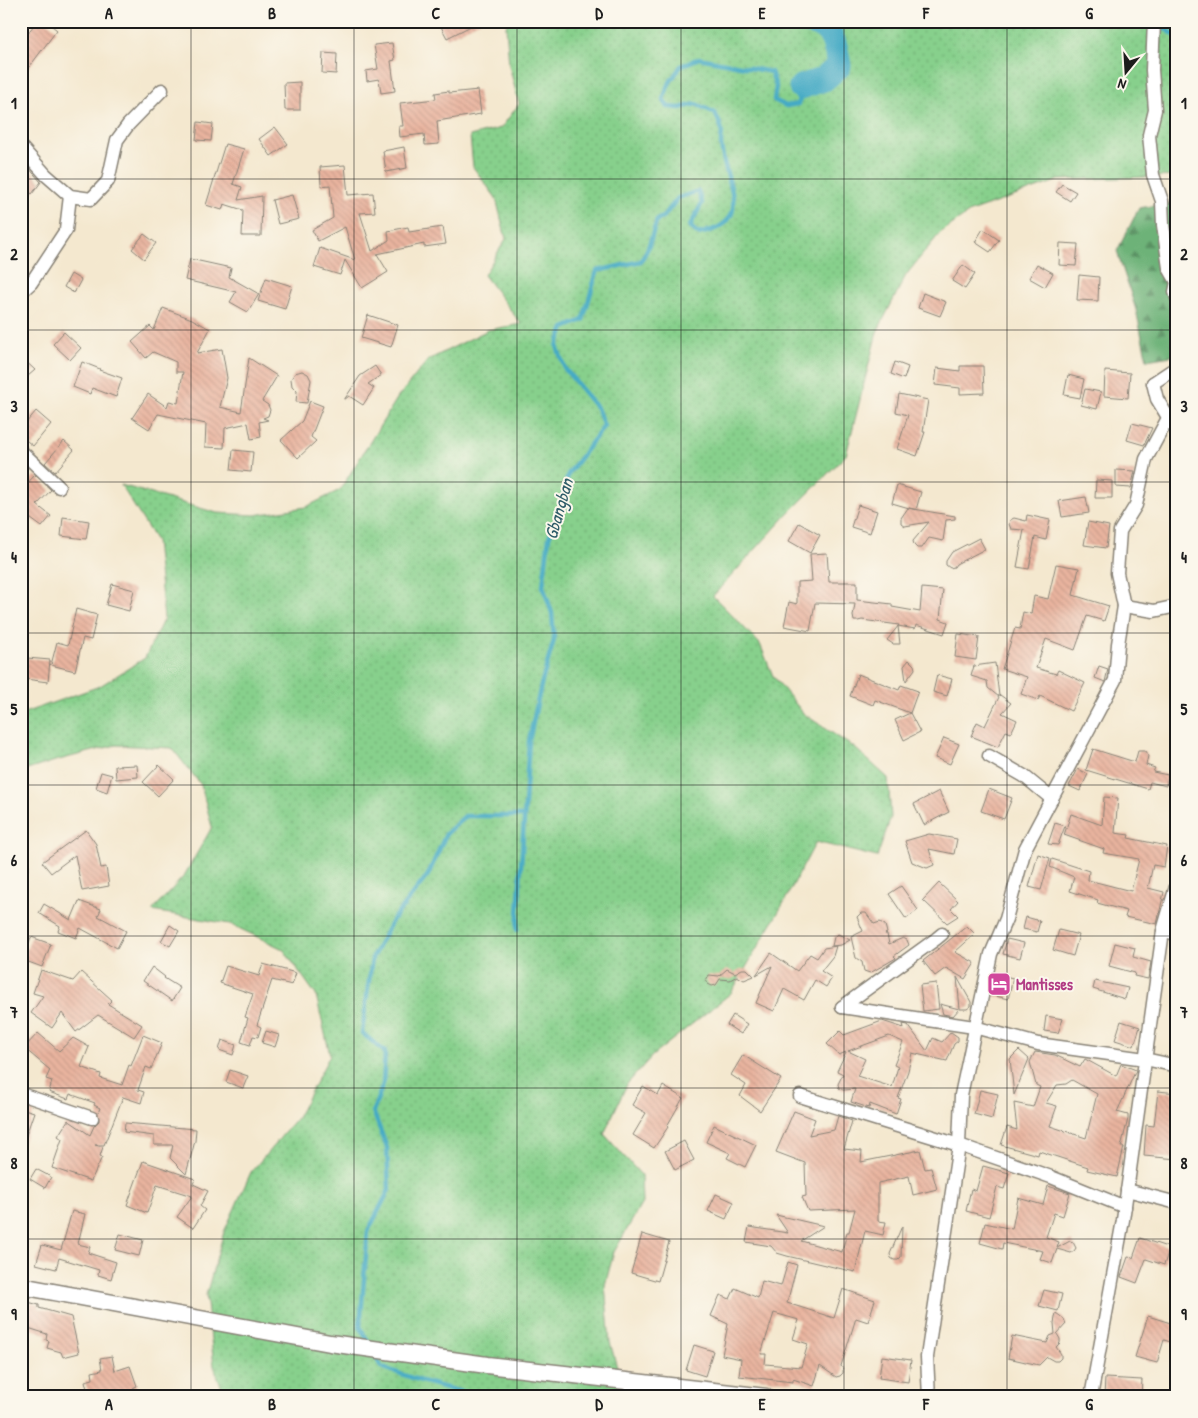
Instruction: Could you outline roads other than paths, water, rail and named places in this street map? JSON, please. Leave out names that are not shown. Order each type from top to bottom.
[{"type":"street","points":[[1154,21],[1152,70],[1155,110],[1149,134],[1153,175],[1162,201],[1162,225],[1169,268],[1177,282],[1175,292],[1177,298]]},
{"type":"street","points":[[21,147],[46,175],[70,196],[91,199],[108,181],[116,140],[162,90]]},
{"type":"street","points":[[21,292],[31,283],[66,230],[70,196]]},
{"type":"street","points":[[1153,383],[1177,367]]},
{"type":"street","points":[[1153,383],[1177,377]]},
{"type":"street","points":[[1153,383],[1156,399],[1177,432]]},
{"type":"street","points":[[929,1397],[927,1357],[959,1145],[961,1095],[991,954],[1006,919],[1025,849],[1115,680],[1124,606],[1117,573],[1120,530],[1136,505],[1146,459],[1168,418]]},
{"type":"street","points":[[21,451],[59,487]]},
{"type":"street","points":[[1124,606],[1154,612],[1177,606]]},
{"type":"street","points":[[989,756],[1024,776],[1052,799]]},
{"type":"street","points":[[1090,1397],[1128,1190],[1163,931],[1177,883]]},
{"type":"street","points":[[1163,931],[1177,934]]},
{"type":"street","points":[[942,934],[842,1007],[974,1028],[1038,1044],[1145,1059],[1177,1066]]},
{"type":"street","points":[[21,1094],[92,1118]]},
{"type":"street","points":[[800,1096],[959,1145],[1051,1177],[1125,1208]]},
{"type":"street","points":[[1128,1190],[1177,1203]]},
{"type":"street","points":[[21,1286],[330,1343],[388,1350],[486,1366],[766,1397]]},
{"type":"waterway","name":"Gbangban","points":[[801,87],[824,79],[839,66],[834,42],[828,32],[819,25],[803,21]]},
{"type":"waterway","points":[[1156,22],[1177,37]]},
{"type":"waterway","name":"Gbangban","points":[[517,930],[529,741],[541,685],[554,640],[552,613],[543,586],[549,537],[560,511],[568,474],[604,426],[597,408],[565,369],[557,346],[564,328],[583,320],[597,271],[641,261],[648,248],[657,220],[664,216],[678,198],[698,191],[702,203],[690,226],[698,234],[714,230],[724,224],[731,216],[733,198],[722,150],[722,129],[715,113],[696,104],[680,108],[668,107],[663,99],[670,82],[681,66],[699,58],[771,72],[776,86],[774,100],[786,106],[798,104],[801,96],[798,90]]},
{"type":"waterway","points":[[369,1343],[360,1327],[368,1231],[389,1190],[387,1148],[373,1111],[383,1084],[385,1052],[362,1033],[372,958],[393,919],[428,875],[446,834],[465,816],[524,816]]},
{"type":"waterway","points":[[374,1353],[381,1367],[421,1381],[479,1397]]},
{"type":"place","name":"Mantisses","points":[[999,984]]}]
